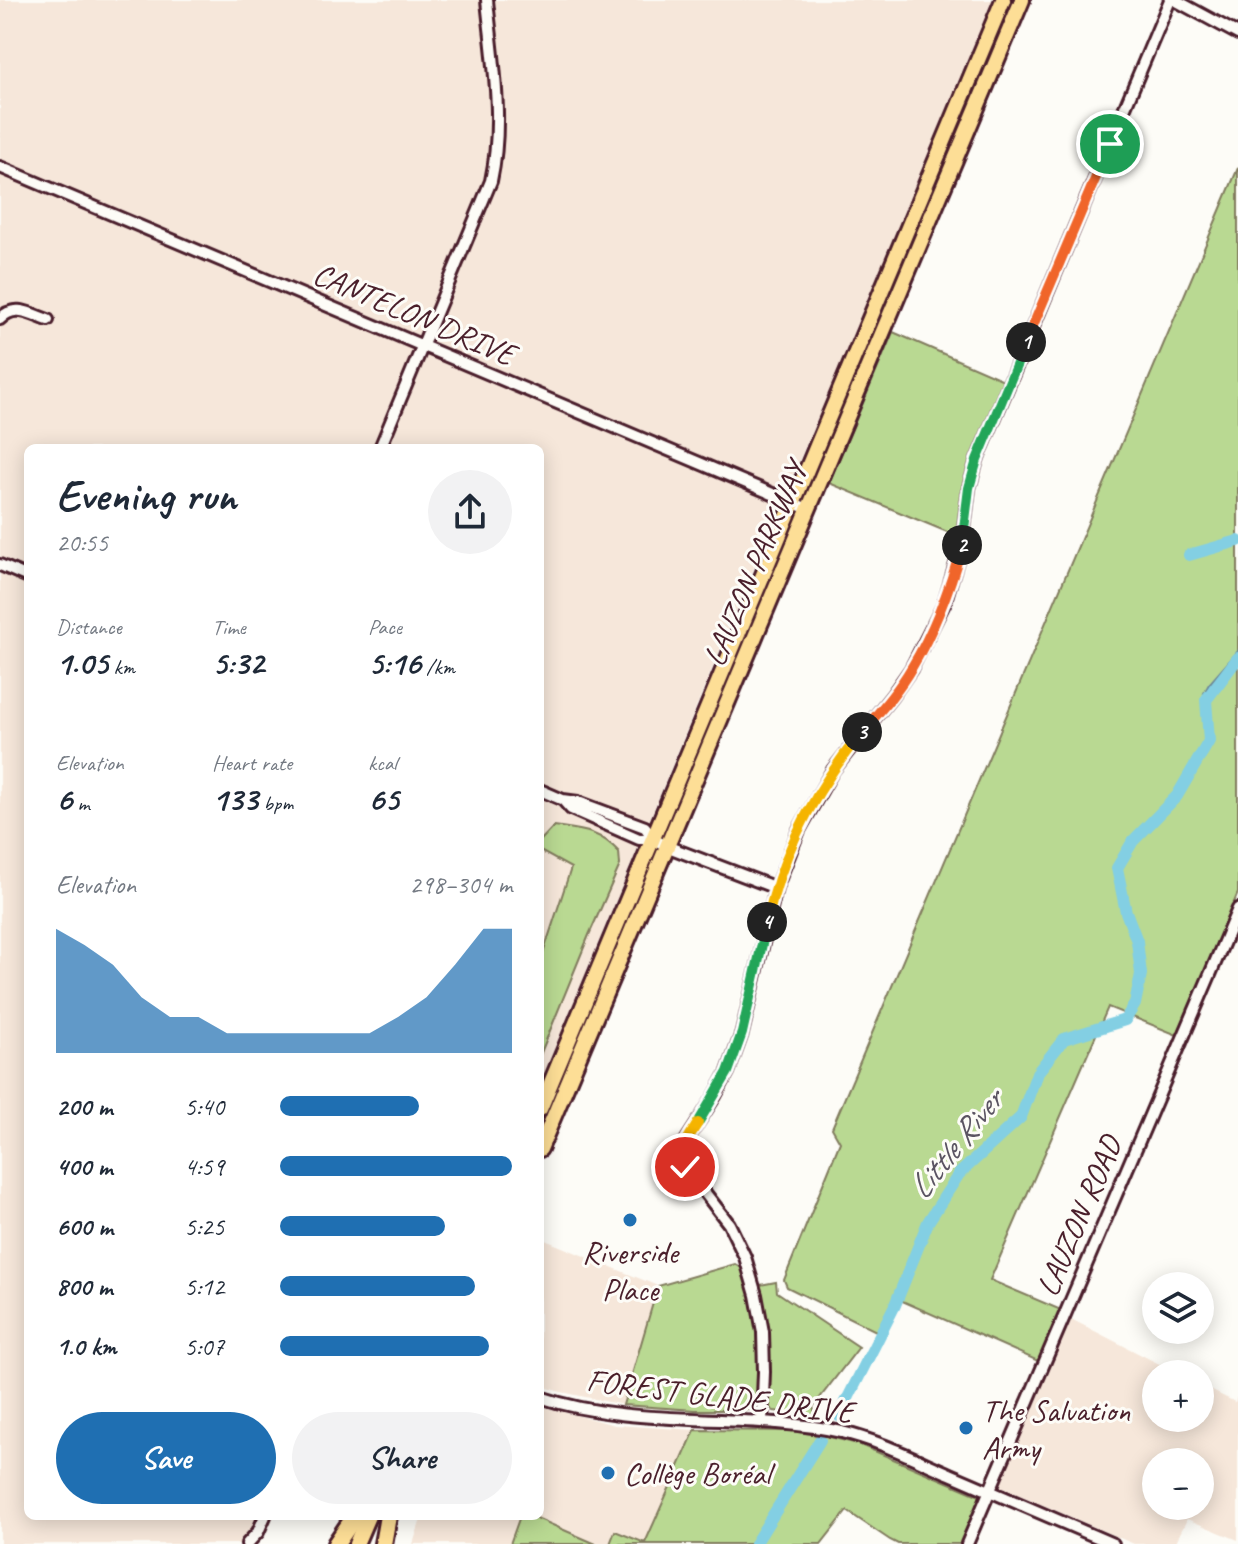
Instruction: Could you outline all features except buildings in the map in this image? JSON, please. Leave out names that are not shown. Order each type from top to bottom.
[{"type":"highway","points":[[336,1544],[352,1520]]},
{"type":"highway","points":[[383,1544],[386,1520]]},
{"type":"main road","name":"LAUZON PARKWAY","points":[[544,1139],[792,502],[1003,0]]},
{"type":"main road","name":"LAUZON PARKWAY","points":[[544,1100],[808,509],[1022,0]]},
{"type":"main road","points":[[356,1544],[366,1520]]},
{"type":"main road","points":[[375,1544],[385,1520]]},
{"type":"street","points":[[382,444],[491,181],[499,127],[487,0]]},
{"type":"street","points":[[762,1422],[763,1332],[756,1295],[745,1257],[729,1224],[685,1167],[682,1154],[686,1141],[728,1072],[742,1033],[776,888],[794,840],[833,770],[911,669],[944,604],[962,544],[969,488],[980,452],[1173,0],[1238,34]]},
{"type":"street","name":"CANTELON DRIVE","points":[[0,167],[808,509]]},
{"type":"street","points":[[0,319],[6,313],[19,309],[48,320]]},
{"type":"street","points":[[0,565],[24,575]]},
{"type":"street","points":[[544,792],[645,827],[660,842],[776,888]]},
{"type":"street","name":"LAUZON ROAD","points":[[967,1544],[1238,909]]},
{"type":"street","name":"FOREST GLADE DRIVE","points":[[544,1398],[620,1415],[801,1425],[845,1433],[885,1446],[1113,1544]]},
{"type":"street","points":[[247,1544],[263,1520]]},
{"type":"shaded area","points":[[0,0],[995,0],[919,187],[787,488],[544,1074],[544,444],[24,444],[24,1520],[262,1520],[247,1544],[0,1544]]},
{"type":"shaded area","points":[[544,1240],[658,1286],[623,1405],[544,1386]]},
{"type":"shaded area","points":[[1069,1318],[1152,1360],[1142,1360],[1142,1432],[1214,1432],[1214,1392],[1235,1402],[1238,1395],[1238,1540],[1189,1520],[1214,1520],[1214,1448],[1142,1448],[1142,1520],[1187,1520],[1175,1544],[1134,1544],[998,1486]]},
{"type":"shaded area","name":"Collège Boréal","points":[[544,1407],[615,1425],[695,1430],[645,1544],[596,1544],[541,1520],[544,1520]]},
{"type":"shaded area","points":[[421,1520],[519,1520],[510,1544],[413,1544]]},
{"type":"green space","points":[[1238,168],[1238,893],[1177,1035],[1108,1007],[990,1280],[1061,1310],[1038,1361],[898,1299],[880,1333],[787,1287],[784,1280],[840,1142],[832,1128]]},
{"type":"green space","points":[[893,332],[1006,381],[966,484],[957,536],[829,483]]},
{"type":"green space","points":[[554,826],[589,832],[604,839],[619,852],[620,865],[544,1045],[544,951],[571,868],[544,853],[544,837]]},
{"type":"green space","points":[[735,1264],[745,1270],[756,1321],[758,1405],[754,1410],[695,1410],[623,1405],[658,1286]]},
{"type":"green space","points":[[776,1282],[777,1292],[859,1347],[813,1407],[816,1416],[774,1411],[768,1407],[769,1360],[760,1285]]},
{"type":"green space","points":[[695,1430],[791,1431],[826,1436],[858,1444],[980,1496],[961,1544],[898,1544],[847,1511],[821,1544],[610,1544],[615,1531],[645,1543]]},
{"type":"green space","points":[[519,1520],[541,1520],[596,1544],[510,1544]]},
{"type":"water","points":[[1238,651],[1238,665],[1213,697],[1204,693],[1209,684]]},
{"type":"waterway","name":"Little River","points":[[1189,555],[1238,541]]},
{"type":"waterway","name":"Little River","points":[[839,1416],[895,1305],[928,1222],[959,1174],[1021,1117],[1037,1073],[1064,1039],[1125,1020],[1135,1004],[1141,974],[1137,941],[1126,912],[1117,868],[1133,841],[1177,796],[1209,741],[1206,700],[1238,658]]},
{"type":"waterway","name":"Little River","points":[[755,1544],[820,1440]]},
{"type":"place","name":"Riverside Place","points":[[630,1220]]},
{"type":"place","name":"The Salvation Army","points":[[966,1428]]},
{"type":"place","name":"Collège Boréal","points":[[608,1473]]},
{"type":"route","points":[[685,1167],[682,1154],[686,1141],[728,1072],[742,1033],[768,916],[785,863],[813,802],[833,770],[911,669],[944,604],[962,544],[969,488],[977,460],[1110,144]]}]
